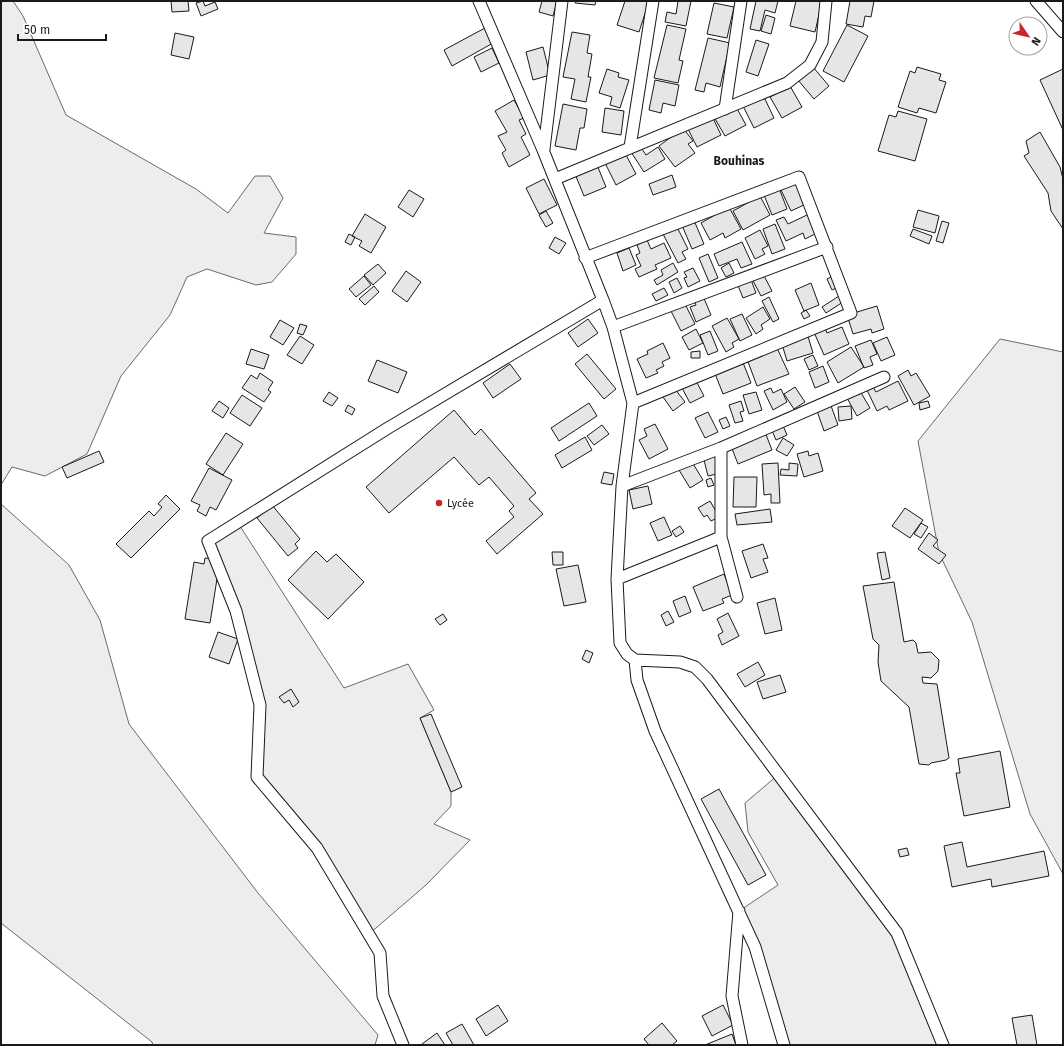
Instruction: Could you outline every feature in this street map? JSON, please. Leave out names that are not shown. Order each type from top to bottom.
[{"type":"street","points":[[479,1],[555,179],[613,326],[633,403],[622,486],[617,579],[620,643],[627,654],[635,660],[680,662],[695,667],[707,679],[897,933],[943,1045]]},
{"type":"street","points":[[543,150],[562,1]]},
{"type":"street","points":[[630,147],[653,1]]},
{"type":"street","points":[[725,109],[741,1]]},
{"type":"street","points":[[555,179],[787,83],[810,65],[822,42],[826,1]]},
{"type":"street","points":[[1036,1],[1063,32]]},
{"type":"street","points":[[585,258],[799,177],[851,313],[633,403]]},
{"type":"street","points":[[613,326],[827,247]]},
{"type":"street","points":[[403,1045],[383,996],[380,954],[317,848],[257,777],[260,705],[236,611],[208,541],[388,428],[603,300]]},
{"type":"street","points":[[622,486],[721,448],[884,377]]},
{"type":"street","points":[[721,448],[721,537],[737,597]]},
{"type":"street","points":[[617,579],[721,537]]},
{"type":"street","points":[[635,660],[637,680],[655,731],[756,946],[784,1045]]},
{"type":"street","points":[[739,911],[732,996],[742,1045]]},
{"type":"shaded area","points":[[1,1],[13,1],[23,16],[66,115],[196,189],[228,213],[255,176],[270,176],[283,198],[264,233],[296,237],[296,254],[272,282],[256,285],[207,269],[187,277],[170,315],[121,376],[87,454],[45,476],[12,467],[1,485]]},
{"type":"shaded area","points":[[1000,339],[1063,352],[1063,874],[1030,814],[972,622],[939,553],[918,441]]},
{"type":"shaded area","points":[[1,504],[69,565],[100,620],[129,724],[258,893],[378,1035],[375,1045],[153,1045],[152,1042],[1,923]]},
{"type":"shaded area","points":[[238,523],[344,688],[408,664],[434,710],[420,718],[451,792],[451,806],[434,824],[470,840],[426,885],[369,934],[317,848],[257,777],[260,705],[208,541]]},
{"type":"shaded area","points":[[778,775],[897,933],[943,1045],[784,1045],[739,911],[778,885],[748,832],[745,803]]},
{"type":"building","points":[[171,1],[188,1],[189,11],[172,12]]},
{"type":"building","points":[[203,1],[205,6],[215,2],[218,9],[201,16],[196,3]]},
{"type":"building","points":[[542,1],[557,1],[553,16],[539,12]]},
{"type":"building","points":[[576,1],[596,1],[595,5],[575,3]]},
{"type":"building","points":[[625,1],[649,1],[639,32],[617,25]]},
{"type":"building","points":[[678,1],[691,1],[686,26],[665,22],[667,12],[676,14]]},
{"type":"building","points":[[756,1],[778,1],[775,13],[765,10],[760,31],[750,29]]},
{"type":"building","points":[[796,1],[822,1],[815,32],[790,26]]},
{"type":"building","points":[[850,1],[874,1],[871,17],[865,16],[863,27],[846,24]]},
{"type":"building","points":[[714,3],[734,7],[727,38],[707,34]]},
{"type":"building","points":[[766,15],[775,18],[771,34],[761,31]]},
{"type":"building","points":[[667,25],[686,29],[679,60],[683,61],[678,83],[654,78]]},
{"type":"building","points":[[847,25],[868,36],[844,82],[823,71]]},
{"type":"building","points":[[485,28],[493,43],[452,66],[444,50]]},
{"type":"building","points":[[572,32],[590,35],[587,53],[592,54],[588,77],[591,77],[586,102],[571,99],[575,79],[563,77]]},
{"type":"building","points":[[175,33],[194,37],[189,59],[171,55]]},
{"type":"building","points":[[708,38],[730,43],[720,87],[706,83],[704,92],[695,90]]},
{"type":"building","points":[[756,40],[769,44],[758,76],[746,72]]},
{"type":"building","points":[[543,47],[550,75],[533,80],[526,52]]},
{"type":"building","points":[[492,48],[499,63],[481,72],[474,57]]},
{"type":"building","points":[[813,67],[829,86],[814,99],[798,80]]},
{"type":"building","points":[[917,67],[941,74],[939,80],[946,82],[936,113],[919,108],[917,113],[898,107],[910,71],[915,73]]},
{"type":"building","points":[[607,69],[619,73],[618,77],[629,80],[620,108],[610,105],[612,97],[599,93]]},
{"type":"building","points":[[1063,69],[1063,130],[1040,80]]},
{"type":"building","points":[[655,80],[679,85],[675,106],[663,103],[661,113],[649,110]]},
{"type":"building","points":[[790,86],[802,107],[782,118],[770,97]]},
{"type":"building","points":[[763,95],[774,118],[754,128],[743,106]]},
{"type":"building","points":[[514,100],[524,118],[519,120],[526,134],[521,137],[530,155],[509,167],[502,153],[506,150],[498,136],[507,132],[495,111]]},
{"type":"building","points":[[563,104],[587,109],[584,128],[580,128],[576,150],[555,146]]},
{"type":"building","points":[[735,105],[746,125],[725,136],[714,117]]},
{"type":"building","points":[[605,108],[624,111],[621,135],[602,132]]},
{"type":"building","points":[[898,111],[927,119],[915,161],[878,151],[889,115],[896,117]]},
{"type":"building","points":[[713,118],[721,135],[697,147],[688,129]]},
{"type":"building","points":[[683,128],[693,141],[688,144],[695,153],[675,167],[659,146]]},
{"type":"building","points":[[1040,132],[1060,167],[1063,179],[1063,229],[1051,211],[1048,193],[1024,156],[1029,153],[1026,141]]},
{"type":"building","points":[[640,146],[646,155],[658,147],[665,159],[644,172],[631,152]]},
{"type":"building","points":[[625,153],[636,174],[616,185],[605,163]]},
{"type":"building","points":[[597,165],[606,187],[584,196],[575,174]]},
{"type":"building","points":[[672,175],[676,187],[653,195],[649,184]]},
{"type":"building","points":[[544,179],[557,205],[539,214],[526,188]]},
{"type":"building","points":[[795,183],[806,204],[791,211],[781,190]]},
{"type":"building","points":[[779,188],[787,209],[772,215],[764,195]]},
{"type":"building","points":[[409,190],[424,199],[413,217],[398,207]]},
{"type":"building","points":[[760,196],[770,215],[743,230],[733,211]]},
{"type":"building","points":[[729,207],[741,229],[725,238],[723,233],[710,240],[701,223]]},
{"type":"building","points":[[918,210],[939,216],[935,233],[913,227]]},
{"type":"building","points":[[546,211],[553,223],[546,227],[539,215]]},
{"type":"building","points":[[365,214],[386,227],[371,253],[359,246],[362,241],[352,236]]},
{"type":"building","points":[[809,214],[817,233],[805,239],[803,233],[786,241],[776,220],[784,217],[788,224]]},
{"type":"building","points":[[693,218],[704,244],[692,249],[681,223]]},
{"type":"building","points":[[942,221],[949,223],[943,243],[936,241]]},
{"type":"building","points":[[775,224],[785,249],[772,254],[763,229]]},
{"type":"building","points":[[676,225],[688,249],[682,252],[686,259],[678,263],[662,232]]},
{"type":"building","points":[[913,229],[932,236],[929,244],[910,236]]},
{"type":"building","points":[[760,230],[768,246],[762,249],[765,254],[755,259],[745,238]]},
{"type":"building","points":[[349,234],[355,237],[351,245],[345,242]]},
{"type":"building","points":[[555,237],[566,243],[559,254],[549,248]]},
{"type":"building","points":[[647,240],[651,249],[664,243],[671,258],[655,265],[657,269],[639,277],[635,269],[641,266],[636,255],[640,253],[637,245]]},
{"type":"building","points":[[742,242],[752,264],[741,268],[737,259],[719,266],[714,254]]},
{"type":"building","points":[[629,248],[636,265],[623,271],[617,253]]},
{"type":"building","points":[[708,254],[718,278],[709,282],[699,258]]},
{"type":"building","points":[[673,263],[678,272],[657,285],[654,280],[663,275],[661,270]]},
{"type":"building","points":[[729,263],[734,273],[726,277],[721,268]]},
{"type":"building","points":[[378,264],[386,273],[373,285],[364,275]]},
{"type":"building","points":[[693,268],[700,281],[688,287],[684,278],[687,277],[684,272]]},
{"type":"building","points":[[406,271],[421,282],[407,302],[392,291]]},
{"type":"building","points":[[762,272],[772,291],[761,296],[751,277]]},
{"type":"building","points":[[835,275],[840,286],[832,290],[827,279]]},
{"type":"building","points":[[364,276],[371,285],[356,297],[349,289]]},
{"type":"building","points":[[750,277],[756,293],[743,298],[737,283]]},
{"type":"building","points":[[677,278],[682,288],[674,293],[669,282]]},
{"type":"building","points":[[811,283],[819,305],[804,311],[795,290]]},
{"type":"building","points":[[374,286],[379,292],[365,305],[359,299]]},
{"type":"building","points":[[664,288],[668,295],[656,301],[652,294]]},
{"type":"building","points":[[703,296],[711,315],[696,322],[690,307],[696,305],[694,300]]},
{"type":"building","points":[[839,296],[843,302],[826,313],[822,307]]},
{"type":"building","points":[[769,297],[779,319],[773,322],[762,301]]},
{"type":"building","points":[[684,302],[695,324],[681,331],[670,309]]},
{"type":"building","points":[[877,306],[884,329],[872,333],[871,329],[853,334],[847,315]]},
{"type":"building","points":[[763,307],[770,319],[761,325],[763,329],[756,334],[746,318]]},
{"type":"building","points":[[806,310],[810,316],[804,319],[801,313]]},
{"type":"building","points":[[742,314],[752,335],[740,341],[730,319]]},
{"type":"building","points":[[727,318],[739,339],[732,343],[734,347],[726,352],[712,326]]},
{"type":"building","points":[[588,319],[598,333],[578,347],[568,333]]},
{"type":"building","points":[[280,320],[294,328],[283,345],[270,337]]},
{"type":"building","points":[[300,324],[307,326],[303,335],[297,333]]},
{"type":"building","points":[[824,325],[827,333],[842,327],[849,344],[824,355],[813,330]]},
{"type":"building","points":[[696,329],[703,343],[689,350],[682,337]]},
{"type":"building","points":[[710,331],[718,351],[708,355],[700,335]]},
{"type":"building","points":[[807,333],[813,353],[787,361],[782,344]]},
{"type":"building","points":[[300,336],[314,345],[302,364],[287,355]]},
{"type":"building","points":[[887,337],[895,355],[881,361],[873,343]]},
{"type":"building","points":[[871,340],[877,354],[870,357],[873,365],[864,368],[855,346]]},
{"type":"building","points":[[663,343],[670,358],[662,362],[664,366],[656,370],[658,373],[646,378],[637,359],[648,354],[647,351]]},
{"type":"building","points":[[851,347],[864,367],[838,383],[827,362]]},
{"type":"building","points":[[777,348],[789,374],[757,386],[747,359]]},
{"type":"building","points":[[251,349],[269,355],[264,369],[246,364]]},
{"type":"building","points":[[700,351],[700,358],[691,358],[691,352]]},
{"type":"building","points":[[587,354],[616,389],[604,399],[575,364]]},
{"type":"building","points":[[813,355],[818,366],[809,370],[804,359]]},
{"type":"building","points":[[377,360],[407,372],[398,393],[368,381]]},
{"type":"building","points":[[742,360],[751,383],[723,394],[714,371]]},
{"type":"building","points":[[510,364],[521,379],[493,398],[483,383]]},
{"type":"building","points":[[823,366],[829,382],[815,388],[809,372]]},
{"type":"building","points":[[908,370],[911,376],[916,373],[930,396],[914,405],[898,376]]},
{"type":"building","points":[[260,373],[273,382],[268,390],[271,392],[264,402],[242,388],[251,375],[257,379]]},
{"type":"building","points":[[695,379],[704,396],[690,403],[681,386]]},
{"type":"building","points":[[898,381],[908,401],[889,410],[887,406],[877,411],[867,390],[873,387],[876,392]]},
{"type":"building","points":[[795,387],[805,402],[794,409],[784,394]]},
{"type":"building","points":[[771,388],[773,393],[781,389],[787,402],[773,410],[764,391]]},
{"type":"building","points":[[675,389],[685,402],[673,411],[663,397]]},
{"type":"building","points":[[860,391],[870,408],[857,416],[847,398]]},
{"type":"building","points":[[329,392],[338,398],[332,406],[323,401]]},
{"type":"building","points":[[756,392],[762,410],[749,414],[743,395]]},
{"type":"building","points":[[242,395],[262,408],[250,426],[230,413]]},
{"type":"building","points":[[219,401],[229,408],[223,418],[212,411]]},
{"type":"building","points":[[741,401],[744,411],[740,412],[743,421],[735,423],[729,405]]},
{"type":"building","points":[[928,401],[930,407],[920,410],[919,403]]},
{"type":"building","points":[[589,403],[597,416],[559,441],[551,428]]},
{"type":"building","points":[[830,403],[838,425],[824,431],[816,408]]},
{"type":"building","points":[[348,405],[355,409],[352,415],[345,411]]},
{"type":"building","points":[[851,406],[852,419],[839,421],[838,407]]},
{"type":"building","points":[[454,410],[475,435],[481,429],[536,493],[529,499],[543,514],[497,554],[486,541],[514,517],[509,511],[514,506],[489,477],[479,485],[454,457],[389,513],[366,487]]},
{"type":"building","points":[[708,412],[718,432],[705,438],[695,418]]},
{"type":"building","points":[[726,417],[730,426],[723,429],[719,420]]},
{"type":"building","points":[[781,421],[787,435],[776,440],[770,426]]},
{"type":"building","points":[[655,424],[668,449],[649,459],[639,440],[647,436],[644,429]]},
{"type":"building","points":[[602,425],[609,434],[594,445],[587,436]]},
{"type":"building","points":[[765,432],[772,450],[738,464],[731,446]]},
{"type":"building","points":[[226,433],[243,444],[223,475],[206,464]]},
{"type":"building","points":[[585,437],[592,450],[562,468],[555,455]]},
{"type":"building","points":[[783,438],[794,445],[787,456],[776,450]]},
{"type":"building","points":[[99,451],[104,462],[67,478],[62,467]]},
{"type":"building","points":[[808,451],[809,456],[818,453],[823,471],[804,477],[797,454]]},
{"type":"building","points":[[716,453],[721,473],[708,476],[703,456]]},
{"type":"building","points":[[692,462],[703,480],[690,488],[679,470]]},
{"type":"building","points":[[778,463],[780,503],[771,503],[771,494],[764,495],[762,464]]},
{"type":"building","points":[[789,463],[798,464],[797,476],[780,475],[781,469],[789,470]]},
{"type":"building","points":[[209,468],[232,480],[216,510],[210,507],[206,516],[197,511],[200,505],[191,501]]},
{"type":"building","points":[[604,472],[614,474],[612,485],[601,483]]},
{"type":"building","points":[[734,477],[757,477],[756,507],[733,507]]},
{"type":"building","points":[[711,478],[714,485],[708,487],[706,480]]},
{"type":"building","points":[[648,486],[652,504],[633,509],[629,490]]},
{"type":"building","points":[[166,495],[180,509],[131,558],[116,544],[149,511],[154,516],[162,507],[158,504]]},
{"type":"building","points":[[710,501],[719,517],[711,521],[707,515],[704,517],[698,508]]},
{"type":"building","points":[[272,505],[300,539],[295,544],[298,548],[288,556],[257,518]]},
{"type":"building","points":[[905,508],[923,520],[910,538],[892,526]]},
{"type":"building","points":[[770,509],[772,522],[737,525],[735,514]]},
{"type":"building","points":[[664,517],[672,535],[658,541],[650,523]]},
{"type":"building","points":[[921,523],[928,527],[921,538],[914,534]]},
{"type":"building","points":[[680,526],[684,532],[676,537],[672,531]]},
{"type":"building","points":[[929,533],[938,540],[933,546],[946,555],[939,564],[918,549]]},
{"type":"building","points":[[763,544],[768,558],[763,559],[768,572],[751,578],[742,551]]},
{"type":"building","points":[[316,551],[327,562],[336,554],[364,582],[328,619],[288,580]]},
{"type":"building","points":[[552,552],[563,552],[563,565],[553,565]]},
{"type":"building","points":[[885,552],[890,578],[882,580],[877,553]]},
{"type":"building","points":[[205,558],[220,560],[210,623],[185,619],[194,562],[204,564]]},
{"type":"building","points":[[578,565],[586,602],[564,606],[556,569]]},
{"type":"building","points":[[724,574],[732,595],[722,599],[724,603],[703,611],[693,587]]},
{"type":"building","points":[[894,582],[904,642],[913,640],[916,643],[918,653],[931,652],[939,660],[938,671],[931,678],[922,677],[923,683],[937,684],[949,758],[931,763],[929,765],[919,764],[909,707],[881,681],[878,662],[879,645],[873,639],[863,586]]},
{"type":"building","points":[[685,596],[691,612],[679,617],[673,601]]},
{"type":"building","points":[[775,598],[782,630],[765,634],[757,603]]},
{"type":"building","points":[[668,611],[674,622],[666,626],[661,615]]},
{"type":"building","points":[[728,613],[739,636],[722,645],[718,635],[723,632],[717,619]]},
{"type":"building","points":[[443,614],[447,620],[440,625],[435,619]]},
{"type":"building","points":[[218,632],[238,639],[229,664],[209,657]]},
{"type":"building","points":[[586,650],[593,653],[589,663],[582,659]]},
{"type":"building","points":[[758,662],[765,675],[745,687],[737,674]]},
{"type":"building","points":[[780,675],[786,692],[763,699],[757,682]]},
{"type":"building","points":[[291,689],[299,702],[293,707],[289,700],[284,703],[279,697]]},
{"type":"building","points":[[431,714],[462,787],[451,792],[420,718]]},
{"type":"building","points":[[1000,751],[1010,807],[964,816],[956,773],[960,773],[958,759]]},
{"type":"building","points":[[719,789],[766,875],[748,885],[701,799]]},
{"type":"building","points":[[962,842],[967,867],[1044,851],[1049,876],[992,887],[991,879],[952,887],[944,846]]},
{"type":"building","points":[[907,848],[909,855],[900,857],[898,850]]},
{"type":"building","points":[[498,1005],[508,1021],[486,1036],[476,1019]]},
{"type":"building","points":[[723,1005],[733,1025],[712,1036],[702,1016]]},
{"type":"building","points":[[1032,1015],[1037,1045],[1017,1045],[1012,1018]]},
{"type":"building","points":[[662,1023],[677,1041],[672,1045],[649,1045],[644,1039]]},
{"type":"building","points":[[462,1024],[474,1045],[453,1045],[446,1033]]},
{"type":"building","points":[[437,1033],[445,1045],[422,1044]]},
{"type":"building","points":[[732,1034],[736,1045],[705,1045]]},
{"type":"place","name":"Lycée","points":[[439,503]]},
{"type":"district","name":"Bouhinas","points":[[739,161]]}]
